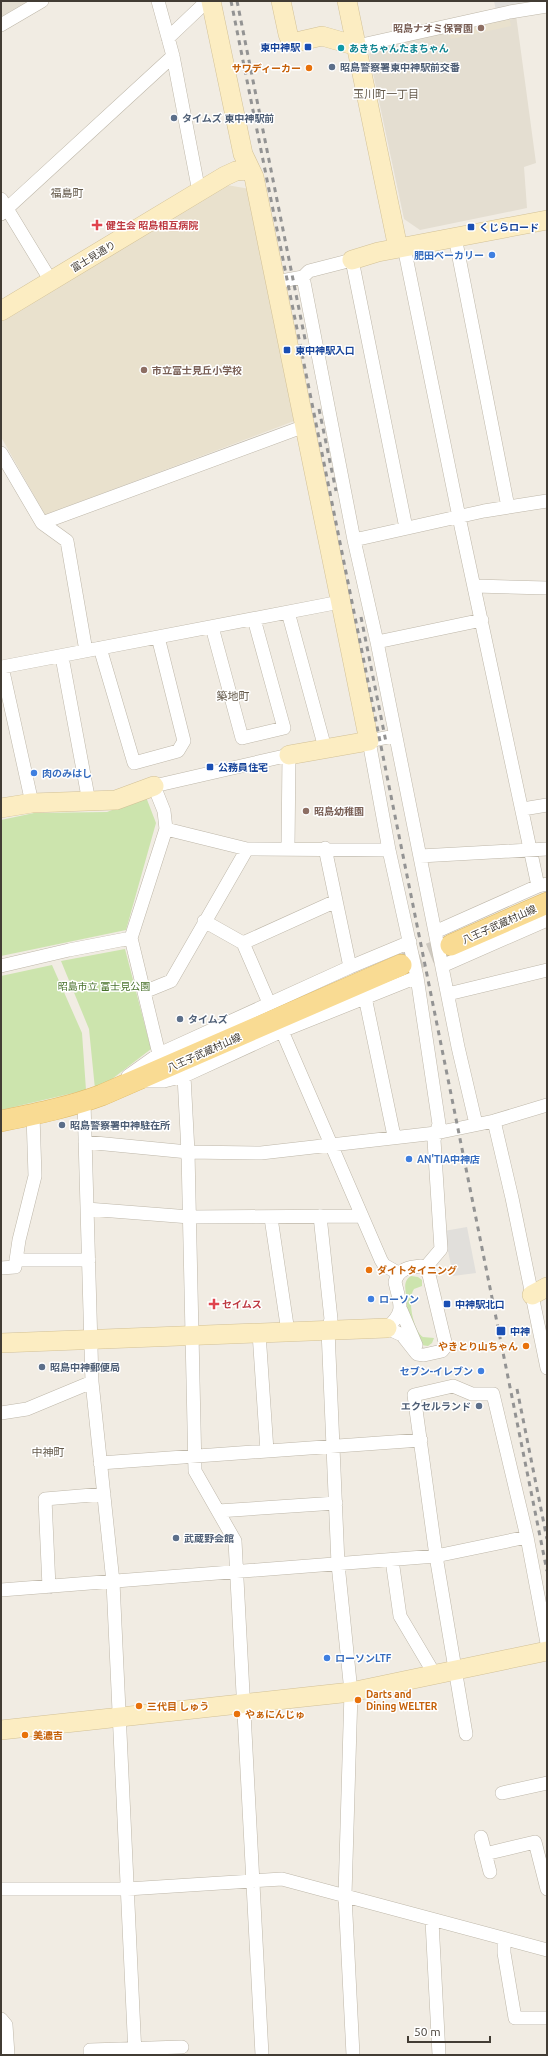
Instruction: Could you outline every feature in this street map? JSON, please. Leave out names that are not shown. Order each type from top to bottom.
[{"type":"main road","name":"八王子武蔵村山線","points":[[451,945],[545,907]]},
{"type":"main road","name":"八王子武蔵村山線","points":[[1,1121],[32,1115],[93,1098],[409,971]]},
{"type":"street","points":[[1,25],[42,1]]},
{"type":"street","points":[[158,1],[173,56],[199,192]]},
{"type":"street","points":[[168,38],[207,1]]},
{"type":"street","points":[[211,1],[242,154],[254,177],[369,741],[389,850],[410,942],[409,971],[439,1124],[434,1140],[441,1249],[425,1268]]},
{"type":"street","points":[[281,1],[290,38],[296,42],[322,36],[339,26],[349,8]]},
{"type":"street","points":[[322,36],[357,46],[510,12],[547,6]]},
{"type":"street","points":[[349,8],[522,809],[545,907]]},
{"type":"street","points":[[51,281],[3,208],[173,56]]},
{"type":"street","name":"富士見通り","points":[[1,311],[199,192],[236,171],[249,170]]},
{"type":"street","points":[[276,282],[303,277],[310,271],[401,248],[547,220]]},
{"type":"street","points":[[455,237],[508,507]]},
{"type":"street","points":[[352,260],[406,528]]},
{"type":"street","points":[[303,277],[354,540],[377,642],[394,736],[476,1124]]},
{"type":"street","points":[[42,524],[305,426]]},
{"type":"street","points":[[1,453],[42,524],[67,541],[86,651]]},
{"type":"street","points":[[354,540],[508,507],[547,501]]},
{"type":"street","points":[[475,586],[547,588]]},
{"type":"street","points":[[32,804],[2,667],[62,657],[100,648],[340,602]]},
{"type":"street","points":[[288,612],[325,748]]},
{"type":"street","points":[[212,627],[242,738],[284,728],[254,619]]},
{"type":"street","points":[[377,642],[482,620]]},
{"type":"street","points":[[100,648],[134,763],[178,751],[184,741],[158,637]]},
{"type":"street","points":[[62,657],[89,802]]},
{"type":"street","points":[[1,808],[32,804],[116,800],[154,786],[289,755],[394,736]]},
{"type":"street","points":[[288,848],[289,755]]},
{"type":"street","points":[[154,786],[164,811],[166,829],[130,938],[159,1054]]},
{"type":"street","points":[[522,809],[547,805]]},
{"type":"street","points":[[166,829],[247,849],[325,848],[389,850]]},
{"type":"street","points":[[325,848],[350,967]]},
{"type":"street","points":[[144,992],[171,981],[204,921],[247,849]]},
{"type":"street","points":[[420,856],[547,849]]},
{"type":"street","points":[[243,943],[336,901]]},
{"type":"street","points":[[435,932],[545,907]]},
{"type":"street","points":[[442,966],[545,907]]},
{"type":"street","points":[[204,921],[243,943],[269,1003]]},
{"type":"street","points":[[1,966],[69,950],[130,938]]},
{"type":"street","points":[[135,2052],[113,1582],[92,1382],[90,1339],[90,1260],[85,1142],[93,1098],[159,1054],[269,1003],[410,942]]},
{"type":"street","points":[[448,994],[547,970]]},
{"type":"street","points":[[137,1080],[164,1082],[184,1076],[282,1031],[364,996],[409,971]]},
{"type":"street","points":[[364,996],[394,1136]]},
{"type":"street","points":[[282,1031],[384,1265],[398,1274]]},
{"type":"street","points":[[184,1076],[190,1217],[196,1456],[195,1471],[235,1540],[262,2055]]},
{"type":"street","points":[[85,1142],[188,1152],[261,1153],[436,1132],[494,1121],[547,1105]]},
{"type":"street","points":[[1,1268],[15,1267],[35,1176],[32,1115]]},
{"type":"street","points":[[494,1121],[540,1291],[547,1368]]},
{"type":"street","points":[[88,1209],[190,1217],[271,1218],[362,1216]]},
{"type":"street","points":[[320,1216],[331,1319],[328,1330],[335,1446],[338,1564],[351,1692],[345,1895],[354,2055]]},
{"type":"street","points":[[271,1218],[288,1332]]},
{"type":"street","points":[[16,1260],[90,1260]]},
{"type":"street","points":[[1,1343],[387,1328],[402,1335],[417,1354],[424,1355],[442,1351],[446,1346],[429,1274],[425,1268],[420,1266],[411,1267],[398,1274],[395,1282],[401,1310],[417,1348],[424,1355]]},
{"type":"street","points":[[387,1328],[397,1318],[401,1310]]},
{"type":"street","points":[[259,1333],[267,1451]]},
{"type":"street","points":[[1,1413],[27,1409],[92,1382]]},
{"type":"street","points":[[466,1734],[436,1556],[414,1395],[453,1386],[472,1394],[493,1394],[527,1537],[547,1643]]},
{"type":"street","points":[[100,1463],[421,1440]]},
{"type":"street","points":[[49,1587],[45,1499],[104,1494]]},
{"type":"street","points":[[218,1511],[336,1503]]},
{"type":"street","points":[[1,1590],[436,1556],[527,1537]]},
{"type":"street","points":[[392,1560],[400,1616],[435,1675]]},
{"type":"street","points":[[1,1730],[351,1692],[547,1651]]},
{"type":"street","points":[[502,1793],[547,1783]]},
{"type":"street","points":[[481,1837],[490,1872]]},
{"type":"street","points":[[485,1854],[535,1842],[547,1889]]},
{"type":"street","points":[[1,1889],[128,1888],[282,1879],[345,1895],[432,1921],[547,1950]]},
{"type":"street","points":[[432,1921],[439,2055]]},
{"type":"street","points":[[504,1940],[504,1953],[515,2018],[547,2018]]},
{"type":"street","points":[[1,2019],[6,2025],[8,2055]]},
{"type":"street","points":[[90,2055],[90,2050],[135,2052],[182,2047]]},
{"type":"shaded area","points":[[1,1],[30,1],[1,17]]},
{"type":"shaded area","points":[[494,1],[547,1],[496,11]]},
{"type":"shaded area","points":[[516,15],[536,163],[524,167],[527,208],[420,230],[404,219],[369,54],[379,45]]},
{"type":"shaded area","name":"昭島ナオミ保育園","points":[[509,17],[511,26],[451,39],[448,30]]},
{"type":"shaded area","name":"市立富士見丘小学校","points":[[221,184],[250,189],[297,420],[45,515],[1,437],[1,319]]},
{"type":"shaded area","points":[[467,1227],[476,1273],[453,1276],[444,1231]]},
{"type":"green space","points":[[146,797],[156,823],[126,930],[1,956],[1,820],[34,813],[107,812]]},
{"type":"green space","name":"昭島市立 富士見公園","points":[[125,949],[151,1049],[103,1086],[95,1089],[89,1029],[61,961]]},
{"type":"green space","points":[[52,965],[82,1033],[86,1090],[1,1110],[1,976]]},
{"type":"green space","points":[[411,1276],[418,1277],[422,1280],[422,1286],[414,1289],[411,1307],[416,1328],[419,1333],[423,1337],[434,1338],[432,1343],[428,1346],[421,1345],[405,1315],[407,1304],[405,1288],[407,1279]]},
{"type":"tunnel","points":[[401,965],[451,945]]},
{"type":"railway","points":[[231,1],[547,1571]]},
{"type":"railway","points":[[237,1],[306,344]]},
{"type":"railway","points":[[319,409],[336,491]]},
{"type":"railway","points":[[361,617],[386,742]]},
{"type":"railway","points":[[517,1389],[547,1539]]},
{"type":"place","name":"昭島ナオミ保育園","points":[[481,28]]},
{"type":"place","name":"東中神駅","points":[[308,47]]},
{"type":"place","name":"あきちゃんたまちゃん","points":[[341,48]]},
{"type":"place","name":"昭島警察署東中神駅前交番","points":[[332,67]]},
{"type":"place","name":"サワディーカー","points":[[309,68]]},
{"type":"place","name":"タイムズ 東中神駅前","points":[[174,118]]},
{"type":"place","name":"健生会 昭島相互病院","points":[[97,225]]},
{"type":"place","name":"くじらロード","points":[[471,227]]},
{"type":"place","name":"肥田ベーカリー","points":[[492,255]]},
{"type":"place","name":"東中神駅入口","points":[[287,350]]},
{"type":"place","name":"市立富士見丘小学校","points":[[144,370]]},
{"type":"place","name":"公務員住宅","points":[[210,767]]},
{"type":"place","name":"肉のみはし","points":[[34,773]]},
{"type":"place","name":"昭島幼稚園","points":[[306,811]]},
{"type":"place","name":"タイムズ","points":[[180,1019]]},
{"type":"place","name":"昭島警察署中神駐在所","points":[[62,1125]]},
{"type":"place","name":"AN'TIA中神店","points":[[409,1159]]},
{"type":"place","name":"ダイトタイニング","points":[[369,1270]]},
{"type":"place","name":"ローソン","points":[[371,1299]]},
{"type":"place","name":"セイムス","points":[[214,1304]]},
{"type":"place","name":"中神駅北口","points":[[447,1304]]},
{"type":"place","name":"中神","points":[[501,1331]]},
{"type":"place","name":"やきとり山ちゃん","points":[[526,1346]]},
{"type":"place","name":"昭島中神郵便局","points":[[42,1367]]},
{"type":"place","name":"セブン-イレブン","points":[[481,1371]]},
{"type":"place","name":"エクセルランド","points":[[479,1406]]},
{"type":"place","name":"武蔵野会館","points":[[176,1538]]},
{"type":"place","name":"ローソンLTF","points":[[327,1658]]},
{"type":"place","name":"Darts and Dining WELTER","points":[[358,1700]]},
{"type":"place","name":"三代目 しゅう","points":[[139,1706]]},
{"type":"place","name":"やぁにんじゅ","points":[[237,1714]]},
{"type":"place","name":"美濃吉","points":[[25,1735]]},
{"type":"district","name":"玉川町一丁目","points":[[386,94]]},
{"type":"district","name":"福島町","points":[[67,193]]},
{"type":"district","name":"築地町","points":[[233,696]]},
{"type":"district","name":"中神町","points":[[48,1452]]}]
